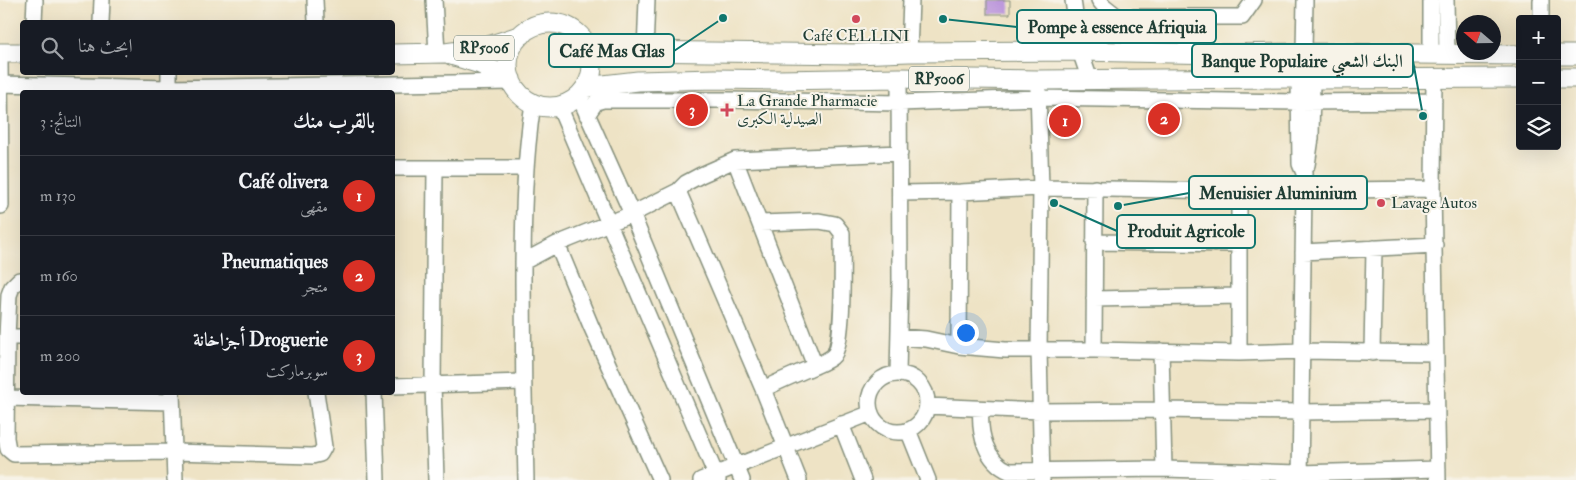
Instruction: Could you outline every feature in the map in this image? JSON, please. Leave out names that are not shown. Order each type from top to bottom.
[{"type":"main road","name":"RP5006","points":[[395,54],[441,53],[482,48],[522,35],[536,26],[555,24],[573,30],[586,44],[629,51],[856,54],[1080,50],[1218,54],[1304,52],[1516,55]]},
{"type":"main road","name":"RP5006","points":[[522,35],[513,46],[509,68],[512,81],[522,96],[533,103]]},
{"type":"main road","points":[[582,91],[592,68],[591,54],[586,44]]},
{"type":"main road","points":[[1304,52],[1317,56],[1320,65],[1320,72],[1305,80],[1288,72],[1290,58],[1304,52]]},
{"type":"main road","points":[[0,54],[20,53]]},
{"type":"main road","name":"RP5006","points":[[441,53],[469,60],[512,81]]},
{"type":"main road","points":[[1561,55],[1576,55]]},
{"type":"main road","name":"RP5006","points":[[560,106],[570,102],[582,91],[638,81],[705,79],[899,78],[1038,89],[1090,80],[1516,78]]},
{"type":"main road","points":[[1561,78],[1576,78]]},
{"type":"main road","points":[[533,103],[548,107],[560,106]]},
{"type":"street","points":[[34,20],[35,0]]},
{"type":"street","points":[[101,20],[102,0]]},
{"type":"street","points":[[315,0],[316,20]]},
{"type":"street","points":[[434,0],[441,53]]},
{"type":"street","points":[[645,51],[647,0]]},
{"type":"street","points":[[909,52],[911,0]]},
{"type":"street","points":[[1073,0],[1080,50],[1090,80]]},
{"type":"street","points":[[1099,0],[1118,17],[1242,17],[1254,0]]},
{"type":"street","points":[[1304,52],[1305,0]]},
{"type":"street","points":[[1431,0],[1439,54]]},
{"type":"street","points":[[1439,54],[1446,0]]},
{"type":"street","points":[[1541,0],[1541,15]]},
{"type":"street","points":[[0,54],[1,206]]},
{"type":"street","points":[[898,374],[899,78]]},
{"type":"street","points":[[981,409],[980,423],[983,437],[994,462],[1000,468],[1009,471],[1042,476],[1102,475],[1164,469],[1237,475],[1361,476],[1438,474],[1433,189],[1434,79]]},
{"type":"street","points":[[1300,476],[1304,174],[1309,162],[1305,80]]},
{"type":"street","points":[[0,84],[512,81]]},
{"type":"street","points":[[587,114],[596,102],[602,100],[900,102],[1038,89],[1305,102],[1434,101]]},
{"type":"street","points":[[1038,89],[1040,188],[1039,350],[1042,476]]},
{"type":"street","points":[[582,91],[587,114],[632,214],[739,473]]},
{"type":"street","points":[[526,480],[522,382],[523,262],[525,168],[533,103]]},
{"type":"street","points":[[560,106],[716,477]]},
{"type":"street","points":[[523,262],[557,244],[632,214],[678,191],[686,183],[701,175],[735,160],[900,153]]},
{"type":"street","points":[[735,160],[815,366]]},
{"type":"street","points":[[395,168],[525,168]]},
{"type":"street","points":[[435,168],[433,384],[436,480]]},
{"type":"street","points":[[900,193],[1040,188],[1239,191],[1433,189]]},
{"type":"street","points":[[1094,350],[1096,188]]},
{"type":"street","points":[[678,191],[799,480]]},
{"type":"street","points":[[1239,191],[1239,353]]},
{"type":"street","points":[[959,346],[960,192]]},
{"type":"street","points":[[760,223],[824,221],[835,224],[842,233],[840,330],[838,347],[833,357],[762,389]]},
{"type":"street","points":[[1094,242],[1240,244]]},
{"type":"street","points":[[557,244],[591,326],[660,480]]},
{"type":"street","points":[[1303,252],[1435,245]]},
{"type":"street","points":[[1372,353],[1374,248]]},
{"type":"street","points":[[20,280],[12,287],[9,295],[7,337],[6,438],[8,449],[14,454],[174,452],[312,456],[320,454],[324,447],[316,395]]},
{"type":"street","points":[[1094,299],[1239,296]]},
{"type":"street","points":[[7,337],[20,337]]},
{"type":"street","points":[[899,337],[926,339],[959,346],[1005,350],[1435,353]]},
{"type":"street","points":[[1161,351],[1164,469]]},
{"type":"street","points":[[898,374],[908,375],[919,382],[926,393],[927,406],[919,423],[908,430],[895,432],[878,424],[871,413],[870,400],[874,387],[883,378],[898,374]]},
{"type":"street","points":[[395,386],[522,382]]},
{"type":"street","points":[[374,395],[377,480]]},
{"type":"street","points":[[6,398],[172,397],[175,480]]},
{"type":"street","points":[[927,406],[1040,411],[1301,412],[1437,410]]},
{"type":"street","points":[[701,480],[739,473],[786,447],[871,413]]},
{"type":"street","points":[[841,424],[863,480]]},
{"type":"street","points":[[908,430],[928,480]]},
{"type":"building","points":[[987,0],[1010,0],[1010,14],[987,14]]},
{"type":"place","name":"Café Mas Glas","points":[[723,18]]},
{"type":"place","name":"Café CELLINI","points":[[856,19]]},
{"type":"place","name":"Pompe à essence Afriquia","points":[[943,19]]},
{"type":"place","name":"Droguerie أجزاخانة","points":[[692,110]]},
{"type":"place","name":"La Grande Pharmacie الصيدلية الكبرى","points":[[727,110]]},
{"type":"place","name":"Banque Populaire البنك الشعبي","points":[[1423,116]]},
{"type":"place","name":"Pneumatiques","points":[[1164,119]]},
{"type":"place","name":"Café olivera","points":[[1065,121]]},
{"type":"place","name":"Produit Agricole","points":[[1054,203]]},
{"type":"place","name":"Lavage Autos","points":[[1381,203]]},
{"type":"place","name":"Menuisier Aluminium","points":[[1118,206]]}]
